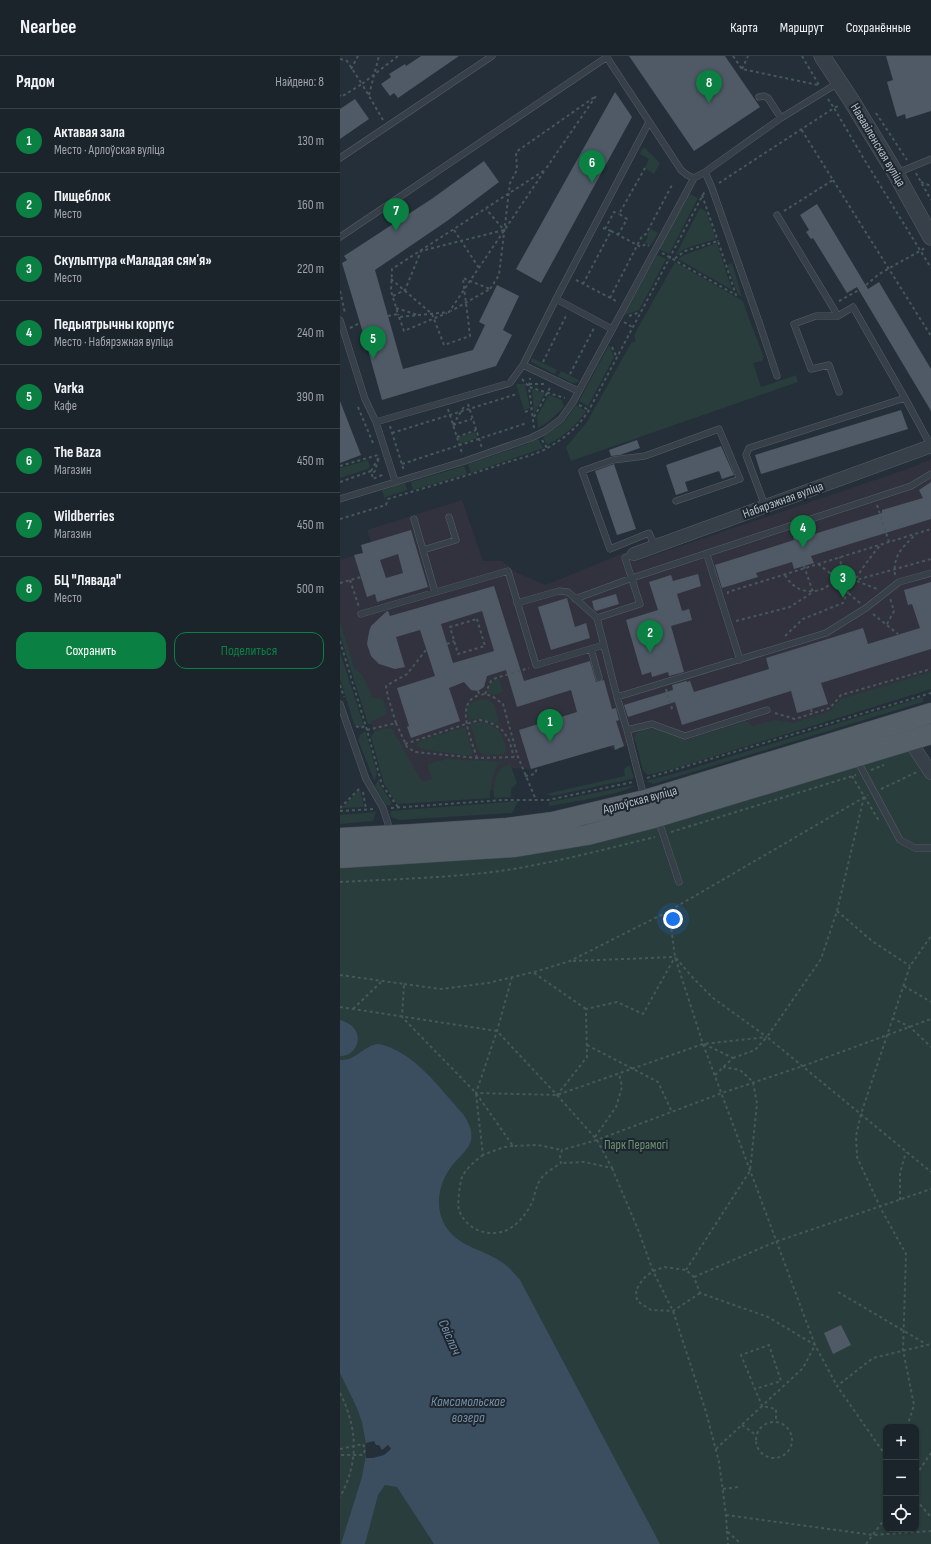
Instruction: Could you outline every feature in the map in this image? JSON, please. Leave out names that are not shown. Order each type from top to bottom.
[{"type":"main road","name":"Арлоўская вуліца","points":[[340,858],[515,847],[587,835],[622,827],[646,810],[931,713]]},
{"type":"main road","name":"Арлоўская вуліца","points":[[340,838],[388,841],[415,834],[507,828],[646,810],[856,757],[931,734]]},
{"type":"main road","points":[[406,854],[402,850],[403,842],[415,834]]},
{"type":"street","name":"Нававіленская вуліца","points":[[822,56],[896,174],[928,242]]},
{"type":"street","name":"Набярэжная вуліца","points":[[634,554],[931,446]]},
{"type":"street","points":[[910,741],[929,770]]},
{"type":"lane","points":[[340,158],[492,56]]},
{"type":"lane","points":[[340,237],[606,57],[681,170],[694,178]]},
{"type":"lane","points":[[340,499],[465,461],[538,435],[561,419],[570,408],[694,178],[705,172],[781,118],[838,82]]},
{"type":"lane","points":[[758,97],[764,96],[768,98],[781,118]]},
{"type":"lane","points":[[376,422],[510,383],[523,365],[649,122]]},
{"type":"lane","points":[[896,174],[911,166],[931,159]]},
{"type":"lane","points":[[705,172],[712,188],[777,376]]},
{"type":"lane","points":[[778,215],[838,316]]},
{"type":"lane","points":[[556,299],[612,329]]},
{"type":"lane","points":[[839,392],[829,365],[811,369],[794,324],[816,316],[838,316],[853,308],[931,446]]},
{"type":"lane","points":[[340,320],[365,399],[376,422],[395,482]]},
{"type":"lane","points":[[523,365],[578,392]]},
{"type":"lane","points":[[765,506],[746,456],[749,448],[905,398]]},
{"type":"lane","points":[[655,547],[649,533],[610,549],[582,472],[613,460],[645,456],[719,430],[740,479],[676,501]]},
{"type":"lane","points":[[575,599],[632,578],[707,555],[911,486],[931,474]]},
{"type":"lane","points":[[423,550],[456,540],[449,517]]},
{"type":"lane","points":[[414,519],[436,592]]},
{"type":"lane","points":[[597,618],[640,604],[625,558],[634,554]]},
{"type":"lane","points":[[707,555],[740,660]]},
{"type":"lane","points":[[361,614],[508,571],[536,665],[604,645]]},
{"type":"lane","points":[[616,697],[826,633],[866,608],[899,582],[931,573]]},
{"type":"lane","points":[[518,603],[559,591],[568,592],[597,618],[616,697],[627,730],[646,810],[679,882]]},
{"type":"lane","points":[[591,649],[599,678]]},
{"type":"lane","points":[[340,704],[341,711],[366,779],[383,808],[388,841],[380,851],[362,857]]},
{"type":"lane","points":[[627,730],[652,724],[685,736],[767,710]]},
{"type":"lane","points":[[856,757],[873,793],[900,840],[915,848],[931,848]]},
{"type":"path","points":[[351,68],[358,56]]},
{"type":"path","points":[[368,96],[379,56]]},
{"type":"path","points":[[340,95],[341,97],[362,84],[398,56]]},
{"type":"path","points":[[733,56],[742,69],[819,85]]},
{"type":"path","points":[[742,69],[748,56]]},
{"type":"path","points":[[802,56],[931,268]]},
{"type":"path","points":[[340,59],[347,61],[385,122]]},
{"type":"path","points":[[399,317],[449,312],[471,281],[504,230],[596,96],[516,152],[517,170],[510,183],[508,194],[504,230],[499,274],[490,289],[449,312],[404,331],[399,317],[396,308],[391,291],[392,269],[421,252],[508,194],[545,170]]},
{"type":"path","points":[[712,188],[834,108]]},
{"type":"path","points":[[874,111],[911,166],[931,200]]},
{"type":"path","points":[[801,129],[931,336]]},
{"type":"path","points":[[619,214],[645,168]]},
{"type":"path","points":[[778,215],[833,180]]},
{"type":"path","points":[[921,182],[931,186]]},
{"type":"path","points":[[610,298],[637,245],[642,236],[646,234],[672,185]]},
{"type":"path","points":[[595,224],[637,245],[641,246],[646,244],[736,296],[702,195]]},
{"type":"path","points":[[486,209],[504,230]]},
{"type":"path","points":[[605,229],[614,212],[619,214],[627,219],[618,235]]},
{"type":"path","points":[[454,230],[479,268]]},
{"type":"path","points":[[421,252],[504,230]]},
{"type":"path","points":[[583,284],[611,232]]},
{"type":"path","points":[[674,259],[685,251],[718,240]]},
{"type":"path","points":[[866,285],[879,274],[920,251],[928,242]]},
{"type":"path","points":[[393,296],[405,290],[421,252]]},
{"type":"path","points":[[392,278],[432,314],[444,345],[470,336],[462,278],[490,289]]},
{"type":"path","points":[[563,286],[571,289],[575,280],[619,303],[610,314],[633,327]]},
{"type":"path","points":[[832,306],[858,290]]},
{"type":"path","points":[[340,291],[346,316]]},
{"type":"path","points":[[396,308],[419,316]]},
{"type":"path","points":[[543,362],[568,313]]},
{"type":"path","points":[[388,316],[398,314]]},
{"type":"path","points":[[347,322],[349,328],[360,324]]},
{"type":"path","points":[[570,374],[595,327]]},
{"type":"path","points":[[619,340],[624,343]]},
{"type":"path","points":[[530,374],[535,377]]},
{"type":"path","points":[[541,379],[557,387]]},
{"type":"path","points":[[529,384],[552,384]]},
{"type":"path","points":[[533,418],[552,384]]},
{"type":"path","points":[[547,448],[534,429],[529,387],[568,399],[569,396]]},
{"type":"path","points":[[392,433],[517,394]]},
{"type":"path","points":[[356,401],[381,463]]},
{"type":"path","points":[[467,402],[482,449],[476,451]]},
{"type":"path","points":[[460,404],[467,402]]},
{"type":"path","points":[[453,425],[467,402]]},
{"type":"path","points":[[454,406],[447,408],[463,455]]},
{"type":"path","points":[[525,412],[532,409]]},
{"type":"path","points":[[388,419],[406,478]]},
{"type":"path","points":[[453,425],[472,419]]},
{"type":"path","points":[[402,464],[527,423]]},
{"type":"path","points":[[457,437],[476,430]]},
{"type":"path","points":[[340,466],[378,456]]},
{"type":"path","points":[[378,456],[371,473],[373,479],[382,475],[383,469]]},
{"type":"path","points":[[340,482],[371,473]]},
{"type":"path","points":[[877,506],[889,542]]},
{"type":"path","points":[[730,600],[728,592],[931,529]]},
{"type":"path","points":[[899,582],[895,576],[894,569],[896,557],[901,549],[916,534]]},
{"type":"path","points":[[780,641],[803,619],[843,603],[847,592],[873,553],[882,544]]},
{"type":"path","points":[[734,614],[736,622],[790,607],[813,592],[826,588],[838,576],[840,569],[840,557]]},
{"type":"path","points":[[856,580],[931,559]]},
{"type":"path","points":[[818,564],[830,573],[856,580],[889,596],[894,611],[886,624]]},
{"type":"path","points":[[805,567],[813,592]]},
{"type":"path","points":[[830,573],[847,592],[898,634]]},
{"type":"path","points":[[785,575],[789,582],[796,588],[813,592]]},
{"type":"path","points":[[340,583],[361,577]]},
{"type":"path","points":[[350,580],[361,614]]},
{"type":"path","points":[[477,619],[485,646],[458,654],[454,641],[450,627],[477,619]]},
{"type":"path","points":[[447,644],[454,641]]},
{"type":"path","points":[[340,643],[368,730],[382,785],[398,807]]},
{"type":"path","points":[[426,650],[407,674],[386,686],[396,723],[407,747],[415,752],[477,758],[518,757]]},
{"type":"path","points":[[485,694],[491,681],[496,678],[531,667]]},
{"type":"path","points":[[767,710],[795,719],[830,708],[841,695],[931,669]]},
{"type":"path","points":[[478,691],[480,695]]},
{"type":"path","points":[[477,758],[466,724],[467,706],[474,696],[485,694],[492,696],[503,704],[518,757],[536,800]]},
{"type":"path","points":[[811,709],[812,714]]},
{"type":"path","points":[[405,744],[480,720],[495,725],[503,731],[509,740],[514,757]]},
{"type":"path","points":[[368,730],[396,723]]},
{"type":"path","points":[[525,776],[535,774],[537,768]]},
{"type":"path","points":[[340,974],[441,989],[488,983],[534,972],[570,961],[669,911],[864,797],[929,770]]},
{"type":"path","points":[[340,808],[362,786]]},
{"type":"path","points":[[715,1075],[733,1058],[755,1050],[767,1037],[821,959],[837,911],[864,797]]},
{"type":"path","points":[[669,911],[675,957],[703,1044],[775,1242],[815,1345],[837,1386],[883,1452]]},
{"type":"path","points":[[837,911],[872,941],[910,966]]},
{"type":"path","points":[[908,1424],[914,1405],[903,1350],[906,1254],[880,1207],[857,1157],[856,1136],[861,1114],[886,1035],[910,966],[931,936]]},
{"type":"path","points":[[570,961],[675,957]]},
{"type":"path","points":[[534,972],[586,1009],[617,1002],[643,1014],[675,957]]},
{"type":"path","points":[[675,957],[713,998],[767,1037],[931,1172]]},
{"type":"path","points":[[483,1155],[476,1093],[497,1031],[512,977]]},
{"type":"path","points":[[353,1009],[383,981]]},
{"type":"path","points":[[404,984],[402,1017],[476,1093],[513,1146]]},
{"type":"path","points":[[904,986],[931,1002]]},
{"type":"path","points":[[340,1007],[497,1031],[597,1140],[612,1168],[639,1232],[653,1271],[673,1311],[706,1412],[716,1449],[723,1489],[728,1544]]},
{"type":"path","points":[[557,1095],[587,1057],[586,1009]]},
{"type":"path","points":[[892,1018],[910,1027],[931,1047]]},
{"type":"path","points":[[612,1168],[584,1162],[562,1163],[550,1170],[541,1178],[527,1213],[508,1230],[494,1234],[479,1232],[464,1220],[458,1209],[462,1179],[473,1163],[483,1155],[504,1147],[513,1146],[538,1145],[562,1150],[597,1140],[722,1093],[803,1066],[931,1019]]},
{"type":"path","points":[[476,1093],[557,1095],[703,1044],[767,1037]]},
{"type":"path","points":[[703,1044],[733,1058]]},
{"type":"path","points":[[587,1045],[658,1082],[672,1112]]},
{"type":"path","points":[[686,1270],[750,1171],[757,1104],[753,1082],[740,1070],[723,1067]]},
{"type":"path","points":[[594,1137],[616,1107],[622,1087],[619,1073]]},
{"type":"path","points":[[562,1150],[560,1156],[562,1163]]},
{"type":"path","points":[[900,1200],[900,1173],[906,1151]]},
{"type":"path","points":[[694,1277],[775,1242],[931,1189]]},
{"type":"path","points":[[664,1267],[686,1270],[694,1277],[700,1293],[673,1311],[650,1310],[637,1301],[636,1290],[643,1279],[653,1271],[664,1267]]},
{"type":"path","points":[[838,1292],[926,1344]]},
{"type":"path","points":[[700,1293],[768,1317],[815,1345]]},
{"type":"path","points":[[837,1386],[873,1358],[931,1344]]},
{"type":"path","points":[[755,1388],[781,1381],[770,1345],[741,1355],[762,1406]]},
{"type":"path","points":[[716,1449],[804,1368],[815,1345]]},
{"type":"path","points":[[340,1393],[353,1428],[354,1445],[353,1465],[347,1484],[340,1497]]},
{"type":"path","points":[[762,1406],[776,1409],[776,1421]]},
{"type":"path","points":[[776,1421],[786,1426],[792,1436],[791,1447],[784,1456],[773,1459],[762,1455],[756,1446],[756,1435],[764,1425],[776,1421]]},
{"type":"path","points":[[742,1425],[756,1435]]},
{"type":"path","points":[[340,1449],[363,1444],[365,1450],[363,1454],[354,1456],[340,1455]]},
{"type":"path","points":[[919,1471],[931,1453]]},
{"type":"path","points":[[723,1489],[738,1486]]},
{"type":"path","points":[[919,1503],[931,1517]]},
{"type":"path","points":[[726,1515],[873,1535],[931,1532]]},
{"type":"path","points":[[866,1544],[883,1521]]},
{"type":"path","points":[[727,1531],[741,1544]]},
{"type":"shaded area","points":[[931,459],[931,689],[673,769],[645,737],[626,743],[626,746],[614,750],[608,746],[531,769],[507,768],[499,790],[403,794],[385,782],[373,728],[340,621],[340,560],[363,553],[361,545],[371,542],[367,530],[462,500],[483,561],[502,561],[515,572],[546,585],[633,549],[637,561],[913,467]]},
{"type":"green space","points":[[645,148],[660,163],[654,174],[645,168],[649,159],[640,154],[642,149]]},
{"type":"green space","points":[[688,193],[698,198],[669,254],[659,249]]},
{"type":"green space","points":[[700,208],[706,211],[716,239],[684,249],[675,256]]},
{"type":"green space","points":[[651,229],[658,233],[651,245],[645,243],[648,236],[647,234]]},
{"type":"green space","points":[[717,243],[732,290],[678,259],[684,255]]},
{"type":"green space","points":[[657,255],[666,259],[639,310],[624,315]]},
{"type":"green space","points":[[675,262],[743,301],[764,357],[762,361],[753,363],[761,387],[796,375],[798,382],[571,461],[566,447],[587,422],[631,343],[636,341],[634,335]]},
{"type":"green space","points":[[732,263],[742,297],[738,294],[727,265]]},
{"type":"green space","points":[[609,345],[614,357],[588,406],[579,401]]},
{"type":"green space","points":[[532,358],[557,370],[555,374],[531,362]]},
{"type":"green space","points":[[561,371],[579,380],[578,382],[573,383],[558,376]]},
{"type":"green space","points":[[516,384],[525,384],[530,408],[524,410]]},
{"type":"green space","points":[[532,389],[545,393],[534,414]]},
{"type":"green space","points":[[549,395],[562,400],[564,407],[548,422],[538,428],[537,416]]},
{"type":"green space","points":[[576,405],[586,411],[569,431],[547,445],[543,437],[565,421]]},
{"type":"green space","points":[[475,432],[477,438],[460,444],[458,437]]},
{"type":"green space","points":[[538,439],[543,448],[471,473],[468,464]]},
{"type":"green space","points":[[368,460],[370,466],[368,469],[340,478],[340,468]]},
{"type":"green space","points":[[464,466],[467,474],[413,490],[411,482]]},
{"type":"green space","points":[[405,483],[407,490],[386,497],[385,500],[382,490]]},
{"type":"green space","points":[[340,621],[355,669],[362,674],[372,697],[383,699],[387,713],[384,716],[371,721],[372,724],[368,724],[340,635]]},
{"type":"green space","points":[[340,652],[364,726],[360,727],[354,724],[340,679]]},
{"type":"green space","points":[[931,672],[931,689],[673,769],[648,775],[643,770],[635,740],[635,736],[639,730],[655,728],[686,740],[746,721],[752,726],[775,720],[794,723],[830,711],[841,699]]},
{"type":"green space","points":[[499,678],[503,692],[493,695],[487,691],[491,682]]},
{"type":"green space","points":[[923,697],[923,702],[653,784],[646,781],[677,773]]},
{"type":"green space","points":[[487,699],[494,704],[500,726],[485,720],[469,720],[468,710],[470,704],[477,700]]},
{"type":"green space","points":[[484,722],[495,728],[500,733],[506,748],[504,754],[486,755],[479,752],[470,724]]},
{"type":"green space","points":[[387,728],[392,729],[422,782],[432,779],[427,764],[448,759],[498,762],[511,760],[500,763],[495,770],[490,798],[397,804],[384,784],[371,737],[374,732]]},
{"type":"green space","points":[[465,728],[466,731],[473,753],[470,756],[422,749],[417,746],[419,741]]},
{"type":"green space","points":[[365,731],[377,773],[375,780],[358,740],[360,735]]},
{"type":"green space","name":"Парк Перамогі","points":[[915,748],[931,773],[931,1544],[340,1544],[340,864],[478,856]]},
{"type":"green space","points":[[510,764],[517,783],[511,789],[511,797],[495,798],[494,788],[497,775],[503,767]]},
{"type":"green space","points":[[628,766],[630,766],[634,778],[632,779],[552,796],[546,794],[625,776],[624,771]]},
{"type":"green space","points":[[379,778],[380,785],[392,803],[390,805],[386,805],[375,786]]},
{"type":"green space","points":[[635,785],[620,792],[608,795],[549,805],[549,802]]},
{"type":"green space","points":[[360,789],[364,807],[342,808]]},
{"type":"green space","points":[[518,801],[512,813],[399,820],[391,817],[390,811]]},
{"type":"green space","points":[[376,812],[373,821],[340,824],[340,815]]},
{"type":"water","points":[[340,1020],[346,1022],[356,1030],[358,1040],[354,1049],[350,1053],[340,1056]]},
{"type":"water","name":"Камсамольскае возера","points":[[379,1044],[392,1048],[404,1055],[426,1072],[467,1120],[471,1130],[471,1140],[467,1149],[449,1169],[442,1185],[439,1202],[442,1219],[451,1234],[457,1239],[500,1261],[520,1280],[660,1544],[434,1544],[397,1487],[385,1485],[378,1495],[365,1544],[341,1544],[362,1477],[367,1449],[362,1422],[340,1373],[340,1060],[346,1060],[356,1056],[369,1047]]},
{"type":"pier","points":[[374,1441],[382,1450],[388,1445],[391,1449],[384,1455],[366,1458],[366,1443]]},
{"type":"building","points":[[421,56],[459,56],[398,98],[394,93],[390,96],[381,84],[391,77],[389,74],[405,64],[406,66]]},
{"type":"building","points":[[629,56],[725,56],[760,107],[694,151]]},
{"type":"building","points":[[886,56],[931,56],[931,111],[906,119],[905,114],[897,117],[887,82],[893,80]]},
{"type":"building","points":[[615,92],[632,117],[541,283],[516,269]]},
{"type":"building","points":[[355,99],[369,119],[340,139],[340,109]]},
{"type":"building","points":[[484,161],[499,182],[447,221],[375,270],[403,369],[473,350],[485,325],[479,322],[497,285],[519,296],[503,330],[512,335],[496,366],[382,400],[342,263],[347,260],[344,256],[433,198]]},
{"type":"building","points":[[817,204],[868,289],[879,282],[931,369],[931,411],[857,287],[847,293],[813,238],[811,239],[806,232],[809,230],[800,215]]},
{"type":"building","points":[[340,401],[361,455],[340,463]]},
{"type":"building","points":[[901,410],[908,429],[761,474],[755,455]]},
{"type":"building","points":[[637,440],[640,448],[620,455],[611,456],[609,450]]},
{"type":"building","points":[[721,446],[734,475],[722,479],[719,471],[685,482],[688,491],[676,495],[666,465]]},
{"type":"building","points":[[614,464],[636,529],[617,535],[595,471]]},
{"type":"building","points":[[931,482],[931,519],[811,556],[814,563],[794,569],[792,562],[756,573],[758,577],[722,588],[715,565],[794,540],[792,533],[809,528],[811,535],[882,513],[882,510],[923,498],[919,490]]},
{"type":"building","points":[[411,530],[428,587],[377,602],[375,594],[367,597],[354,555],[363,553],[361,545]],"holes":[[[398,554],[403,573],[386,578],[380,560]]]},
{"type":"building","points":[[698,574],[701,586],[677,594],[682,611],[689,609],[692,620],[671,626],[684,672],[669,676],[668,672],[652,677],[651,672],[642,675],[626,620],[658,610],[649,582],[671,575],[673,581]]},
{"type":"building","points":[[931,582],[931,649],[821,683],[828,704],[797,713],[791,691],[682,725],[675,702],[628,717],[624,705],[673,690],[672,685],[690,681],[694,692],[769,669],[766,658],[863,628],[868,644],[920,628],[912,604],[908,605],[904,590]]},
{"type":"building","points":[[494,586],[524,681],[590,661],[596,682],[604,680],[612,709],[616,708],[619,720],[616,721],[624,746],[615,750],[614,745],[531,769],[519,730],[577,712],[571,690],[517,707],[506,670],[487,676],[484,687],[478,691],[471,690],[464,682],[449,688],[460,721],[411,738],[407,727],[409,726],[397,688],[435,676],[420,630],[396,637],[405,667],[395,669],[379,664],[371,656],[367,644],[371,626],[387,611],[390,616]],"holes":[[[482,611],[494,651],[453,663],[441,624]]]},
{"type":"building","points":[[616,594],[619,604],[596,611],[594,609],[592,601]]},
{"type":"building","points":[[567,598],[575,627],[586,623],[590,638],[551,650],[538,607]]},
{"type":"building","points":[[841,1325],[851,1345],[833,1354],[824,1333]]},
{"type":"place","name":"БЦ \"Лявада\"","points":[[709,103]]},
{"type":"place","name":"The Baza","points":[[592,183]]},
{"type":"place","name":"Wildberries","points":[[396,231]]},
{"type":"place","name":"Varka","points":[[373,359]]},
{"type":"place","name":"Педыятрычны корпус","points":[[803,548]]},
{"type":"place","name":"Скульптура «Маладая сямʼя»","points":[[843,598]]},
{"type":"place","name":"Пищеблок","points":[[650,653]]},
{"type":"place","name":"Актавая зала","points":[[550,742]]},
{"type":"water label","name":"Свіслач","points":[[450,1337]]}]
